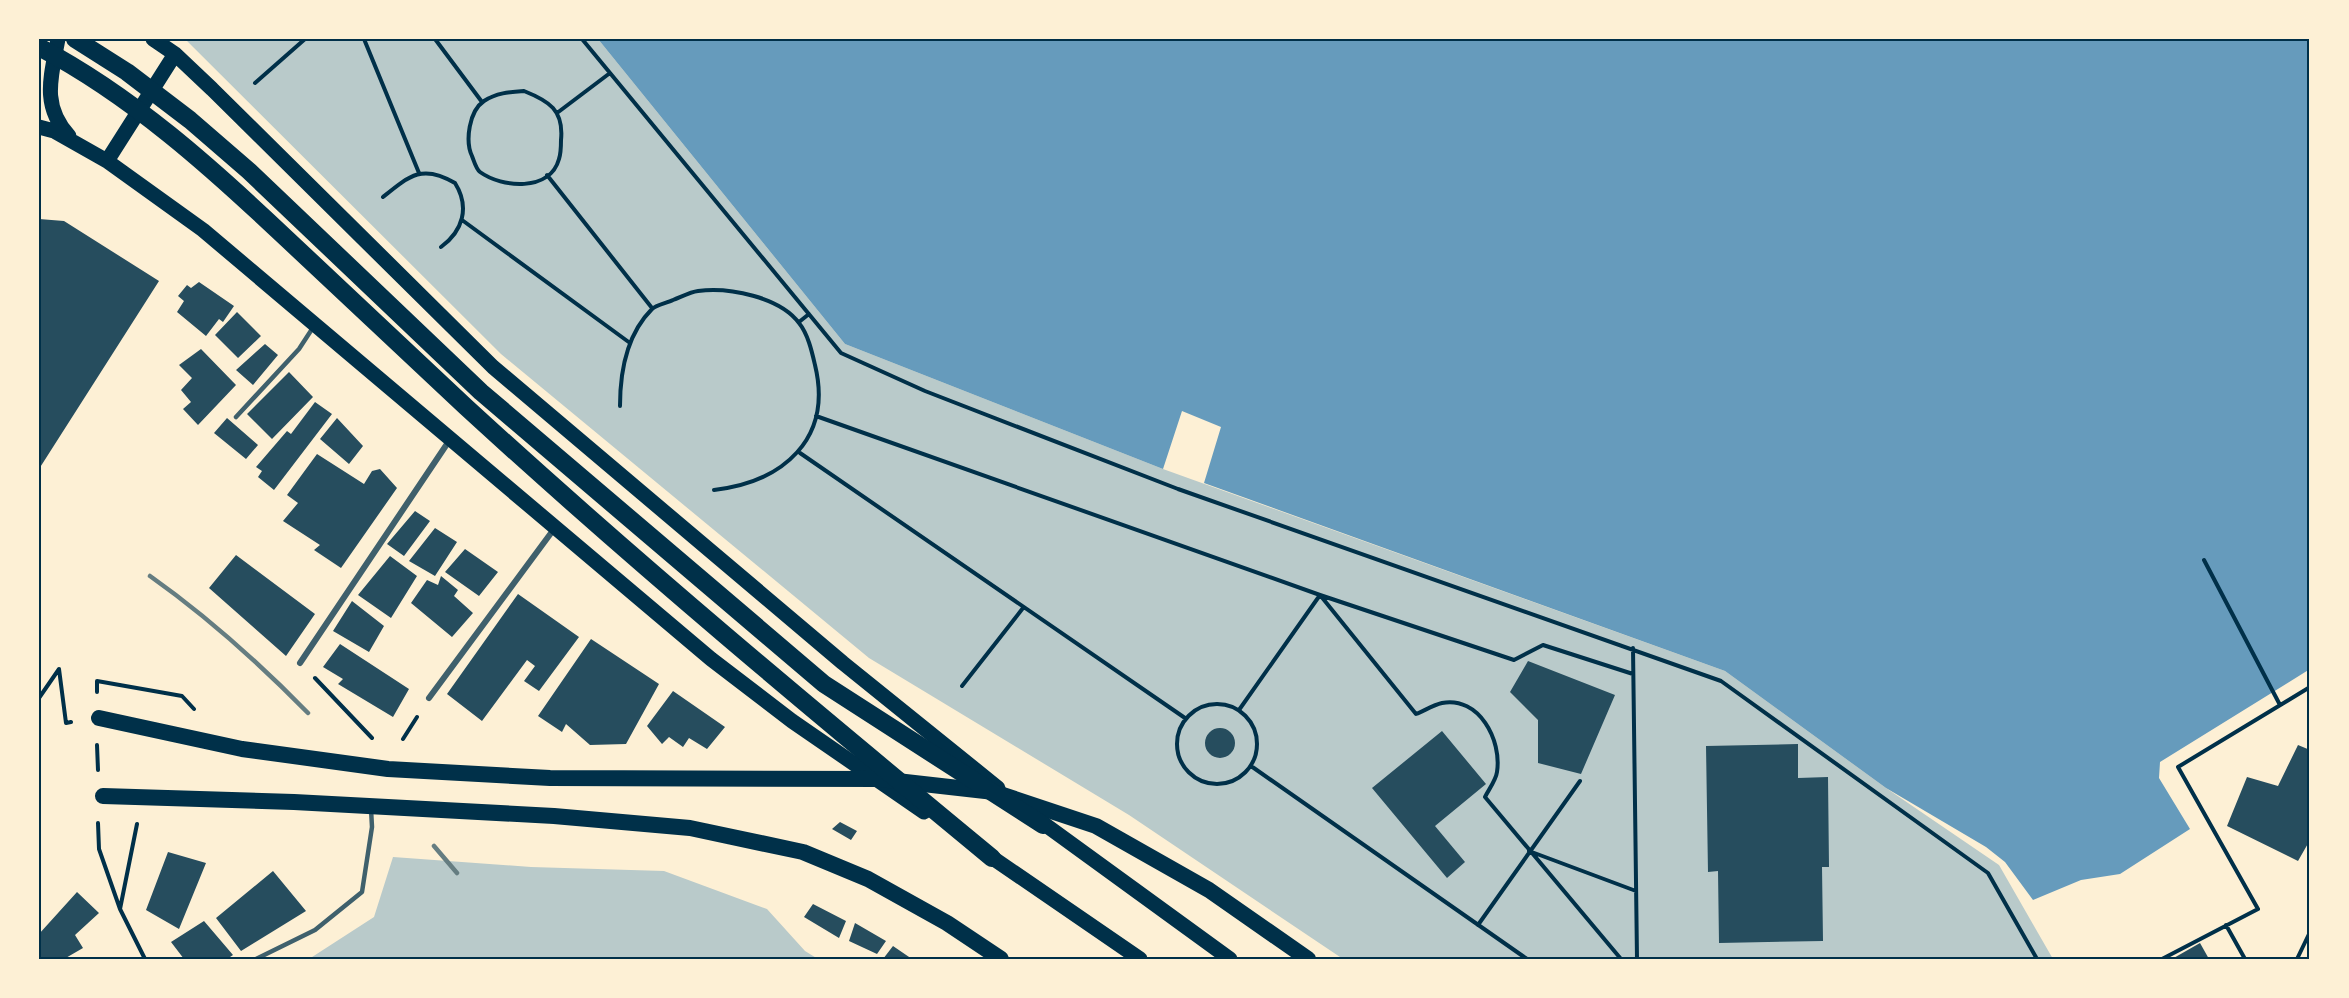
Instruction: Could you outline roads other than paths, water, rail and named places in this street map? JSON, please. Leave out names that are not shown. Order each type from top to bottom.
[{"type":"highway","points":[[75,39],[127,72],[190,120],[249,171],[481,392],[824,684],[1043,825]]},
{"type":"highway","points":[[39,47],[115,93],[178,141],[236,191],[468,409],[806,705],[992,858]]},
{"type":"highway","points":[[98,717],[242,748],[388,769],[550,778],[879,779],[994,792],[1096,826],[1209,890],[1308,959]]},
{"type":"highway","points":[[103,796],[554,816],[690,828],[803,852],[868,879],[947,923],[1001,959]]},
{"type":"main road","points":[[58,39],[50,97],[53,113],[75,143]]},
{"type":"main road","points":[[153,39],[175,54],[493,367],[843,663],[1043,825],[1230,959]]},
{"type":"main road","points":[[107,161],[175,54]]},
{"type":"main road","points":[[39,128],[54,131],[107,161],[203,230],[554,529],[711,659],[792,721],[1140,959]]},
{"type":"street","points":[[300,663],[450,440]]},
{"type":"street","points":[[429,698],[554,529]]},
{"type":"lane","points":[[236,417],[299,349],[316,324]]},
{"type":"lane","points":[[256,959],[315,930],[362,892],[372,827],[371,807]]},
{"type":"water","points":[[598,39],[2310,39],[2310,669],[2160,762],[2159,778],[2190,829],[2120,874],[2081,880],[2033,900],[2005,862],[1986,847],[1886,788],[1725,671],[1204,483],[1221,427],[1182,411],[1163,469],[845,344]]},
{"type":"railway","points":[[150,576],[232,641],[308,713]]},
{"type":"railway","points":[[434,846],[457,873]]}]
